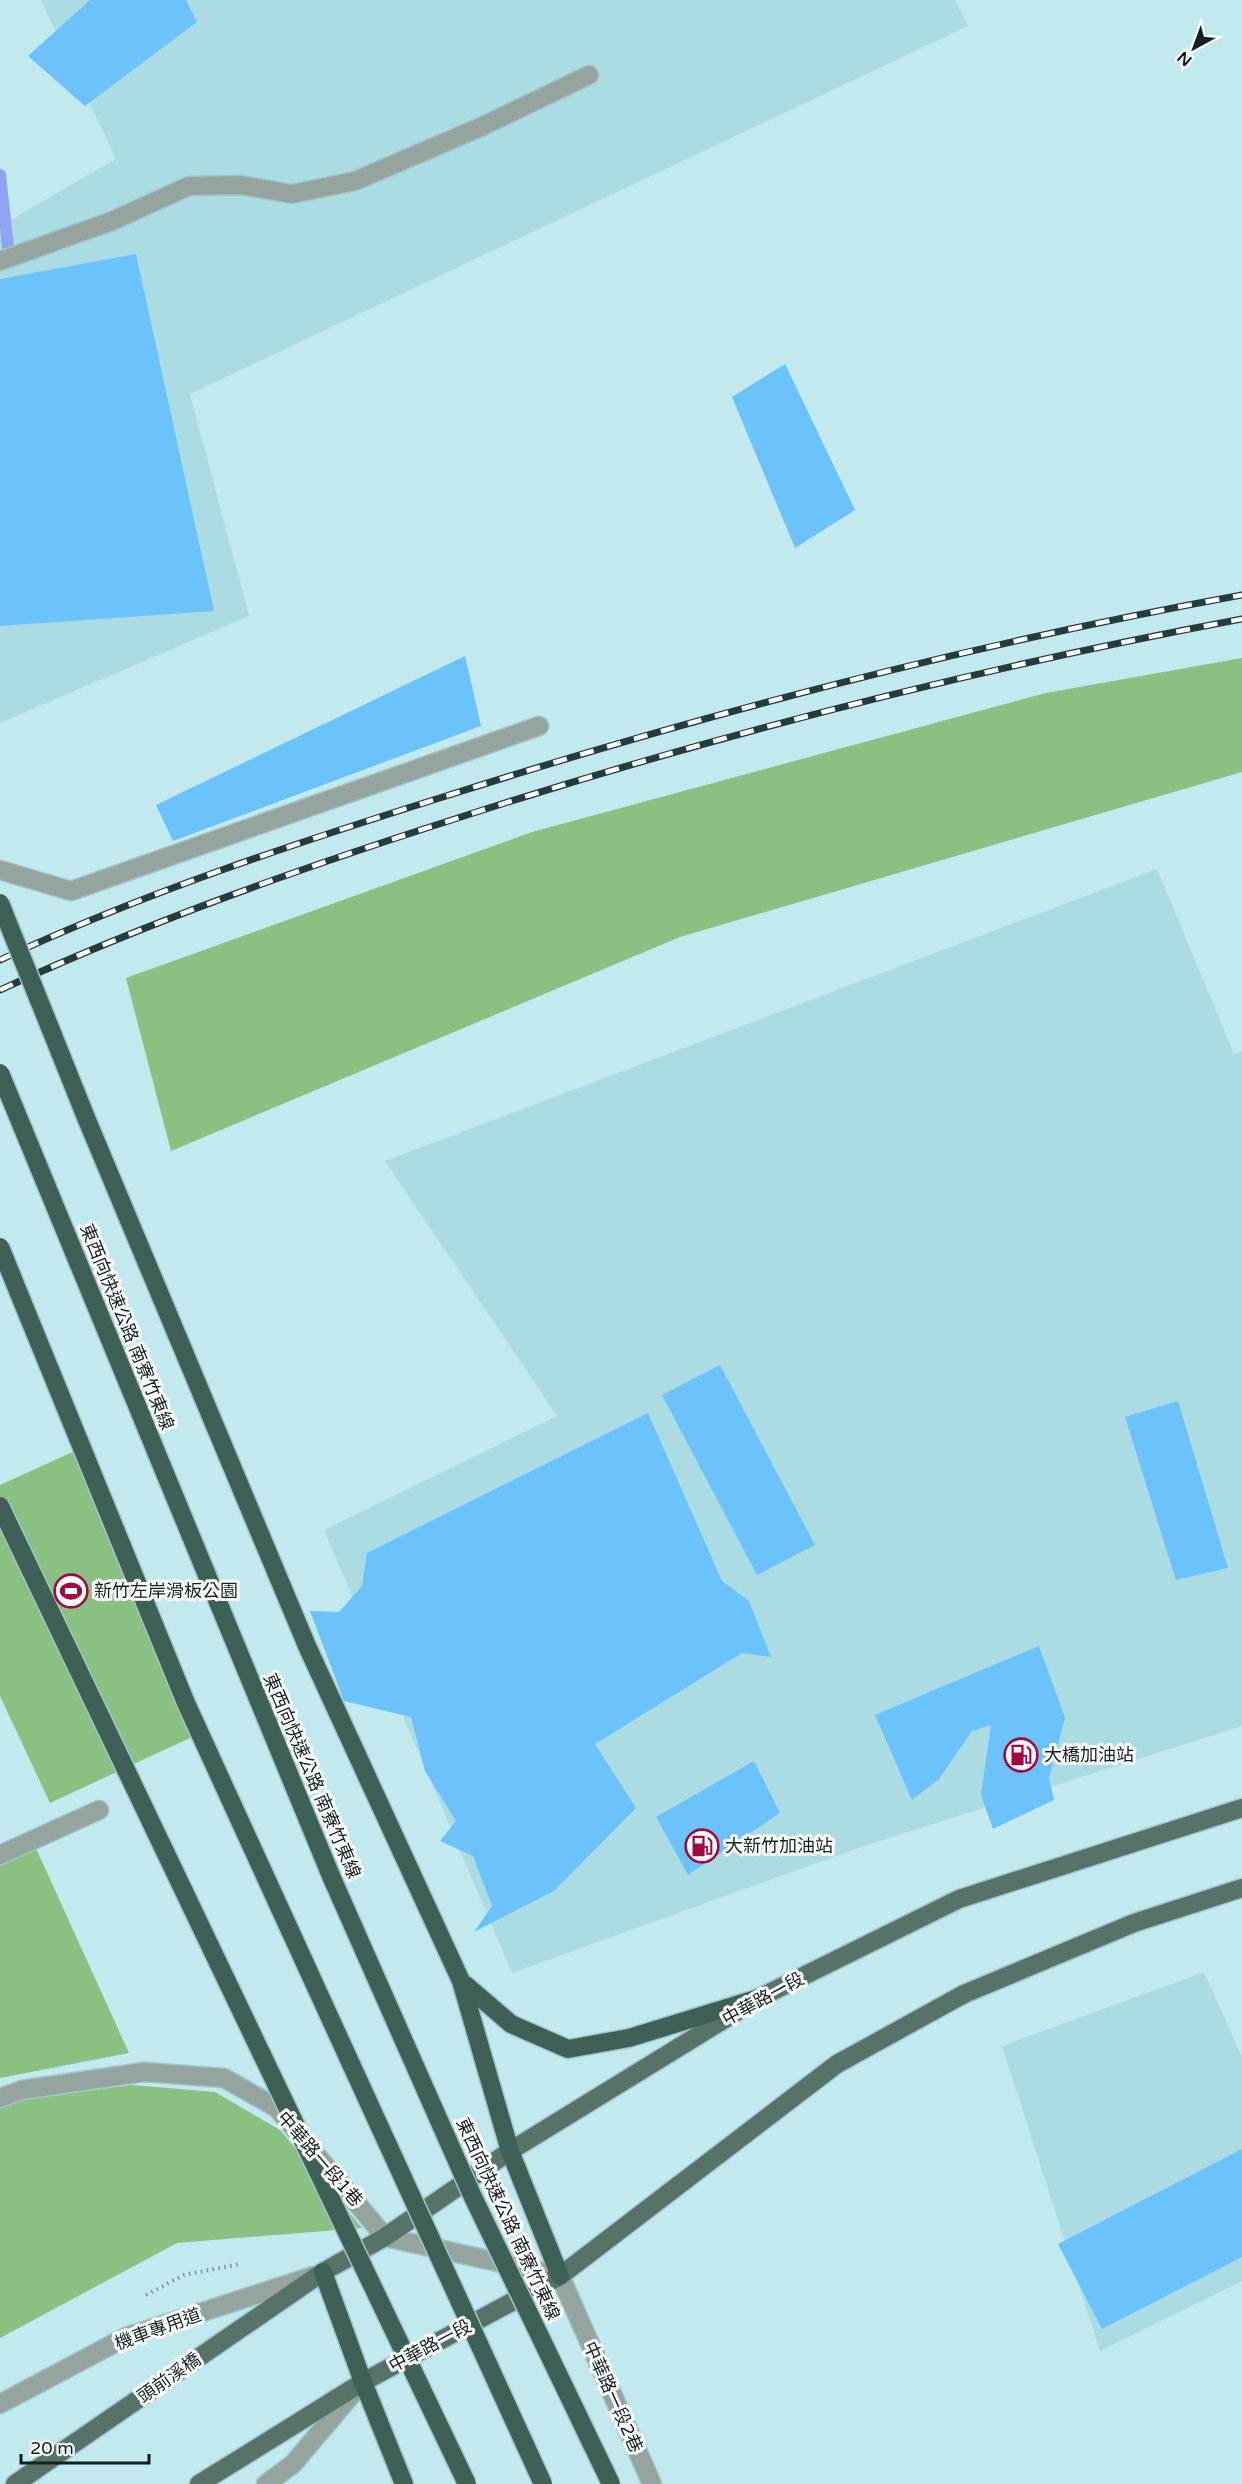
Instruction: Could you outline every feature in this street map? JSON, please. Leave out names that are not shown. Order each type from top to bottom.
[{"type":"highway","points":[[0,903],[87,1120],[307,1646],[461,1981],[510,2151],[560,2277]]},
{"type":"highway","name":"東西向快速公路 南寮竹東線","points":[[0,1073],[331,1876],[472,2195],[611,2484]]},
{"type":"highway","points":[[0,1247],[186,1702],[543,2484]]},
{"type":"highway","points":[[0,1506],[467,2484]]},
{"type":"highway","points":[[461,1981],[511,2024],[568,2049],[629,2038],[759,1998]]},
{"type":"highway","points":[[323,2272],[363,2382],[404,2484]]},
{"type":"main road","name":"中華路一段","points":[[323,2272],[385,2236],[510,2151],[759,1998],[959,1899],[1242,1808]]},
{"type":"main road","name":"中華路一段","points":[[363,2382],[560,2277],[837,2064],[964,1994],[1134,1923],[1242,1888]]},
{"type":"main road","name":"頭前溪橋","points":[[15,2484],[323,2272]]},
{"type":"main road","points":[[199,2484],[363,2382]]},
{"type":"street","points":[[0,261],[112,221],[189,186],[240,185],[292,194],[356,181],[483,126],[589,75]]},
{"type":"street","points":[[0,870],[71,891],[539,726]]},
{"type":"street","points":[[0,1855],[99,1810]]},
{"type":"street","name":"中華路一段1巷","points":[[0,2098],[22,2090],[144,2072],[224,2079],[277,2108],[385,2236]]},
{"type":"street","points":[[385,2236],[560,2277]]},
{"type":"street","name":"機車專用道","points":[[0,2404],[126,2337],[323,2272]]},
{"type":"street","name":"中華路一段2巷","points":[[560,2277],[652,2484]]},
{"type":"street","points":[[266,2484],[293,2464],[363,2382]]},
{"type":"shaded area","points":[[41,0],[955,0],[968,26],[190,394],[249,616],[0,723],[0,226],[116,159]]},
{"type":"shaded area","points":[[1157,869],[1234,1054],[1242,1051],[1242,1726],[864,1846],[512,1973],[324,1530],[557,1416],[385,1161]]},
{"type":"shaded area","points":[[1204,1972],[1242,2057],[1242,2281],[1100,2351],[1002,2046]]},
{"type":"green space","points":[[1242,658],[1242,772],[680,937],[171,1151],[126,978],[532,832],[1046,693]]},
{"type":"green space","name":"新竹左岸滑板公園","points":[[77,1450],[207,1730],[50,1803],[0,1696],[0,1485]]},
{"type":"green space","points":[[35,1846],[129,2053],[0,2078],[0,1865]]},
{"type":"green space","points":[[132,2085],[215,2092],[280,2130],[362,2228],[177,2243],[0,2338],[0,2108],[25,2099]]},
{"type":"building","points":[[90,0],[186,0],[197,22],[85,106],[28,56]]},
{"type":"building","points":[[136,254],[214,611],[0,626],[0,279]]},
{"type":"building","points":[[785,364],[855,510],[795,548],[732,397]]},
{"type":"building","points":[[465,656],[481,726],[173,841],[156,805]]},
{"type":"building","points":[[720,1365],[815,1545],[757,1575],[662,1395]]},
{"type":"building","points":[[1178,1401],[1228,1568],[1176,1580],[1125,1417]]},
{"type":"building","points":[[648,1413],[722,1581],[749,1601],[771,1657],[742,1653],[595,1744],[636,1808],[554,1891],[474,1932],[492,1906],[473,1856],[440,1841],[456,1821],[425,1771],[411,1717],[344,1701],[310,1611],[339,1612],[362,1586],[367,1553]]},
{"type":"building","name":"大橋加油站","points":[[1039,1646],[1065,1718],[1049,1778],[1054,1800],[993,1829],[981,1795],[991,1725],[972,1731],[939,1779],[912,1800],[875,1715]]},
{"type":"building","name":"大新竹加油站","points":[[754,1761],[780,1813],[688,1875],[656,1817]]},
{"type":"building","points":[[1242,2149],[1242,2257],[1102,2329],[1058,2244]]},
{"type":"waterway","points":[[0,175],[9,256]]},
{"type":"railway","points":[[0,960],[109,913],[220,870],[446,796],[643,736],[941,658],[1141,614],[1242,595]]},
{"type":"railway","points":[[0,990],[114,941],[229,896],[405,835],[560,786],[753,731],[947,681],[1242,619]]},
{"type":"place","name":"新竹左岸滑板公園","points":[[71,1591]]},
{"type":"place","name":"大橋加油站","points":[[1021,1755]]},
{"type":"place","name":"大新竹加油站","points":[[702,1846]]}]
